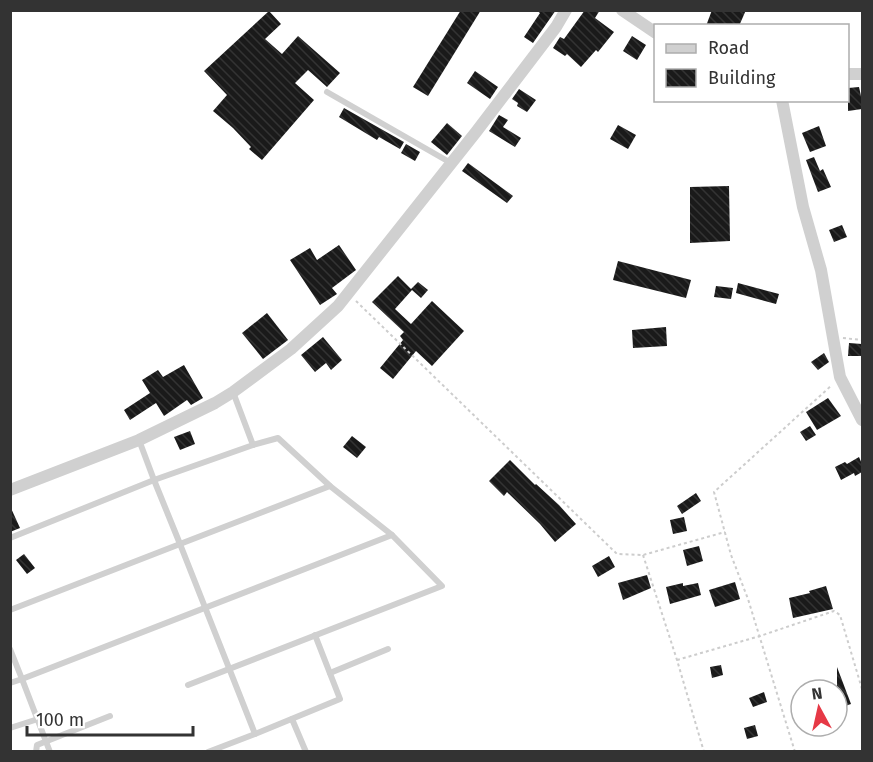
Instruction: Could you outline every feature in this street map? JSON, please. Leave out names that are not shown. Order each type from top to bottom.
[{"type":"street","points":[[10,490],[139,440],[233,392],[291,349],[338,306],[451,164],[556,27],[566,10]]},
{"type":"street","points":[[622,10],[654,32]]},
{"type":"street","points":[[782,102],[802,207],[821,270],[840,377],[862,420]]},
{"type":"lane","points":[[327,92],[451,164]]},
{"type":"lane","points":[[233,392],[253,445]]},
{"type":"lane","points":[[10,538],[154,480],[278,438],[330,486],[392,535],[442,586],[188,685]]},
{"type":"lane","points":[[139,440],[255,734]]},
{"type":"lane","points":[[10,610],[330,486]]},
{"type":"lane","points":[[10,683],[392,535]]},
{"type":"lane","points":[[208,752],[340,699],[315,635]]},
{"type":"lane","points":[[10,649],[50,752]]},
{"type":"lane","points":[[330,673],[388,649]]},
{"type":"lane","points":[[36,752],[37,745],[110,716]]},
{"type":"lane","points":[[10,728],[38,719]]},
{"type":"lane","points":[[292,719],[306,752]]},
{"type":"path","points":[[348,293],[617,554],[643,555],[725,532]]},
{"type":"path","points":[[834,338],[862,340]]},
{"type":"path","points":[[795,752],[714,492],[840,377]]},
{"type":"path","points":[[643,555],[704,752]]},
{"type":"path","points":[[677,660],[760,636],[834,611],[840,615],[862,689]]},
{"type":"building","points":[[461,10],[481,10],[428,96],[413,87]]},
{"type":"building","points":[[536,10],[556,10],[533,43],[524,37],[540,13]]},
{"type":"building","points":[[585,10],[600,10],[595,18],[614,32],[598,52],[596,50],[581,67],[567,54],[565,56],[553,48],[560,37],[564,39]]},
{"type":"building","points":[[712,10],[746,10],[740,24],[707,24]]},
{"type":"building","points":[[269,11],[281,24],[265,39],[282,54],[298,36],[340,73],[327,87],[308,70],[295,83],[314,100],[262,160],[249,149],[251,147],[233,128],[213,111],[227,95],[204,71]]},
{"type":"building","points":[[632,36],[646,45],[637,60],[623,51]]},
{"type":"building","points":[[475,71],[498,87],[490,99],[467,83]]},
{"type":"building","points":[[859,87],[862,109],[848,111],[849,88]]},
{"type":"building","points":[[519,89],[536,100],[527,112],[517,106],[518,103],[512,99]]},
{"type":"building","points":[[344,108],[404,142],[400,149],[379,137],[377,140],[339,117]]},
{"type":"building","points":[[499,115],[508,120],[503,127],[521,138],[515,147],[489,131]]},
{"type":"building","points":[[447,123],[462,136],[447,155],[431,142]]},
{"type":"building","points":[[618,125],[636,135],[628,149],[610,139]]},
{"type":"building","points":[[819,126],[826,146],[810,152],[802,133]]},
{"type":"building","points":[[406,144],[420,152],[415,161],[401,153]]},
{"type":"building","points":[[814,157],[820,171],[823,169],[831,187],[818,192],[806,160]]},
{"type":"building","points":[[468,163],[513,196],[507,203],[462,171]]},
{"type":"building","points":[[729,186],[730,241],[690,243],[690,187]]},
{"type":"building","points":[[842,225],[847,237],[834,242],[829,230]]},
{"type":"building","points":[[339,245],[356,270],[332,288],[337,294],[320,305],[290,260],[310,248],[317,260]]},
{"type":"building","points":[[618,261],[691,280],[686,298],[613,280]]},
{"type":"building","points":[[398,276],[411,289],[418,282],[428,290],[421,298],[412,290],[395,309],[411,324],[432,301],[464,331],[432,366],[416,351],[393,379],[380,368],[403,340],[400,336],[404,332],[372,302]]},
{"type":"building","points":[[738,283],[779,294],[776,304],[736,293]]},
{"type":"building","points":[[716,286],[733,288],[731,299],[714,297]]},
{"type":"building","points":[[267,313],[288,340],[263,359],[242,333]]},
{"type":"building","points":[[666,327],[667,346],[633,348],[632,330]]},
{"type":"building","points":[[323,337],[342,360],[331,370],[326,363],[315,372],[301,355]]},
{"type":"building","points":[[849,343],[862,344],[862,356],[848,356]]},
{"type":"building","points":[[824,353],[829,362],[818,370],[811,362]]},
{"type":"building","points":[[184,365],[203,398],[191,405],[187,400],[164,416],[156,403],[130,420],[124,410],[150,393],[142,380],[158,370],[163,377]]},
{"type":"building","points":[[828,398],[841,416],[817,430],[806,412]]},
{"type":"building","points":[[810,426],[816,435],[806,441],[800,432]]},
{"type":"building","points":[[190,431],[195,444],[180,450],[174,437]]},
{"type":"building","points":[[352,436],[366,447],[357,458],[343,447]]},
{"type":"building","points":[[859,457],[862,472],[855,476],[854,473],[841,480],[835,467],[845,462],[847,464]]},
{"type":"building","points":[[510,460],[559,505],[576,524],[555,542],[507,492],[504,496],[489,481]]},
{"type":"building","points":[[696,493],[701,501],[682,514],[677,506]]},
{"type":"building","points":[[10,506],[20,528],[10,532]]},
{"type":"building","points":[[684,517],[687,531],[673,534],[670,520]]},
{"type":"building","points":[[699,546],[703,561],[687,566],[683,550]]},
{"type":"building","points":[[24,554],[35,568],[27,574],[16,560]]},
{"type":"building","points":[[609,556],[615,567],[598,577],[592,566]]},
{"type":"building","points":[[647,575],[651,588],[623,600],[618,583]]},
{"type":"building","points":[[735,582],[740,599],[715,607],[709,590]]},
{"type":"building","points":[[683,583],[683,586],[698,583],[701,595],[670,604],[666,587]]},
{"type":"building","points":[[826,586],[833,609],[793,618],[789,598]]},
{"type":"building","points":[[721,665],[723,675],[712,678],[710,667]]},
{"type":"building","points":[[837,667],[841,678],[837,678]]},
{"type":"building","points":[[764,692],[767,702],[753,707],[749,698]]},
{"type":"building","points":[[755,725],[758,736],[747,739],[744,728]]}]
